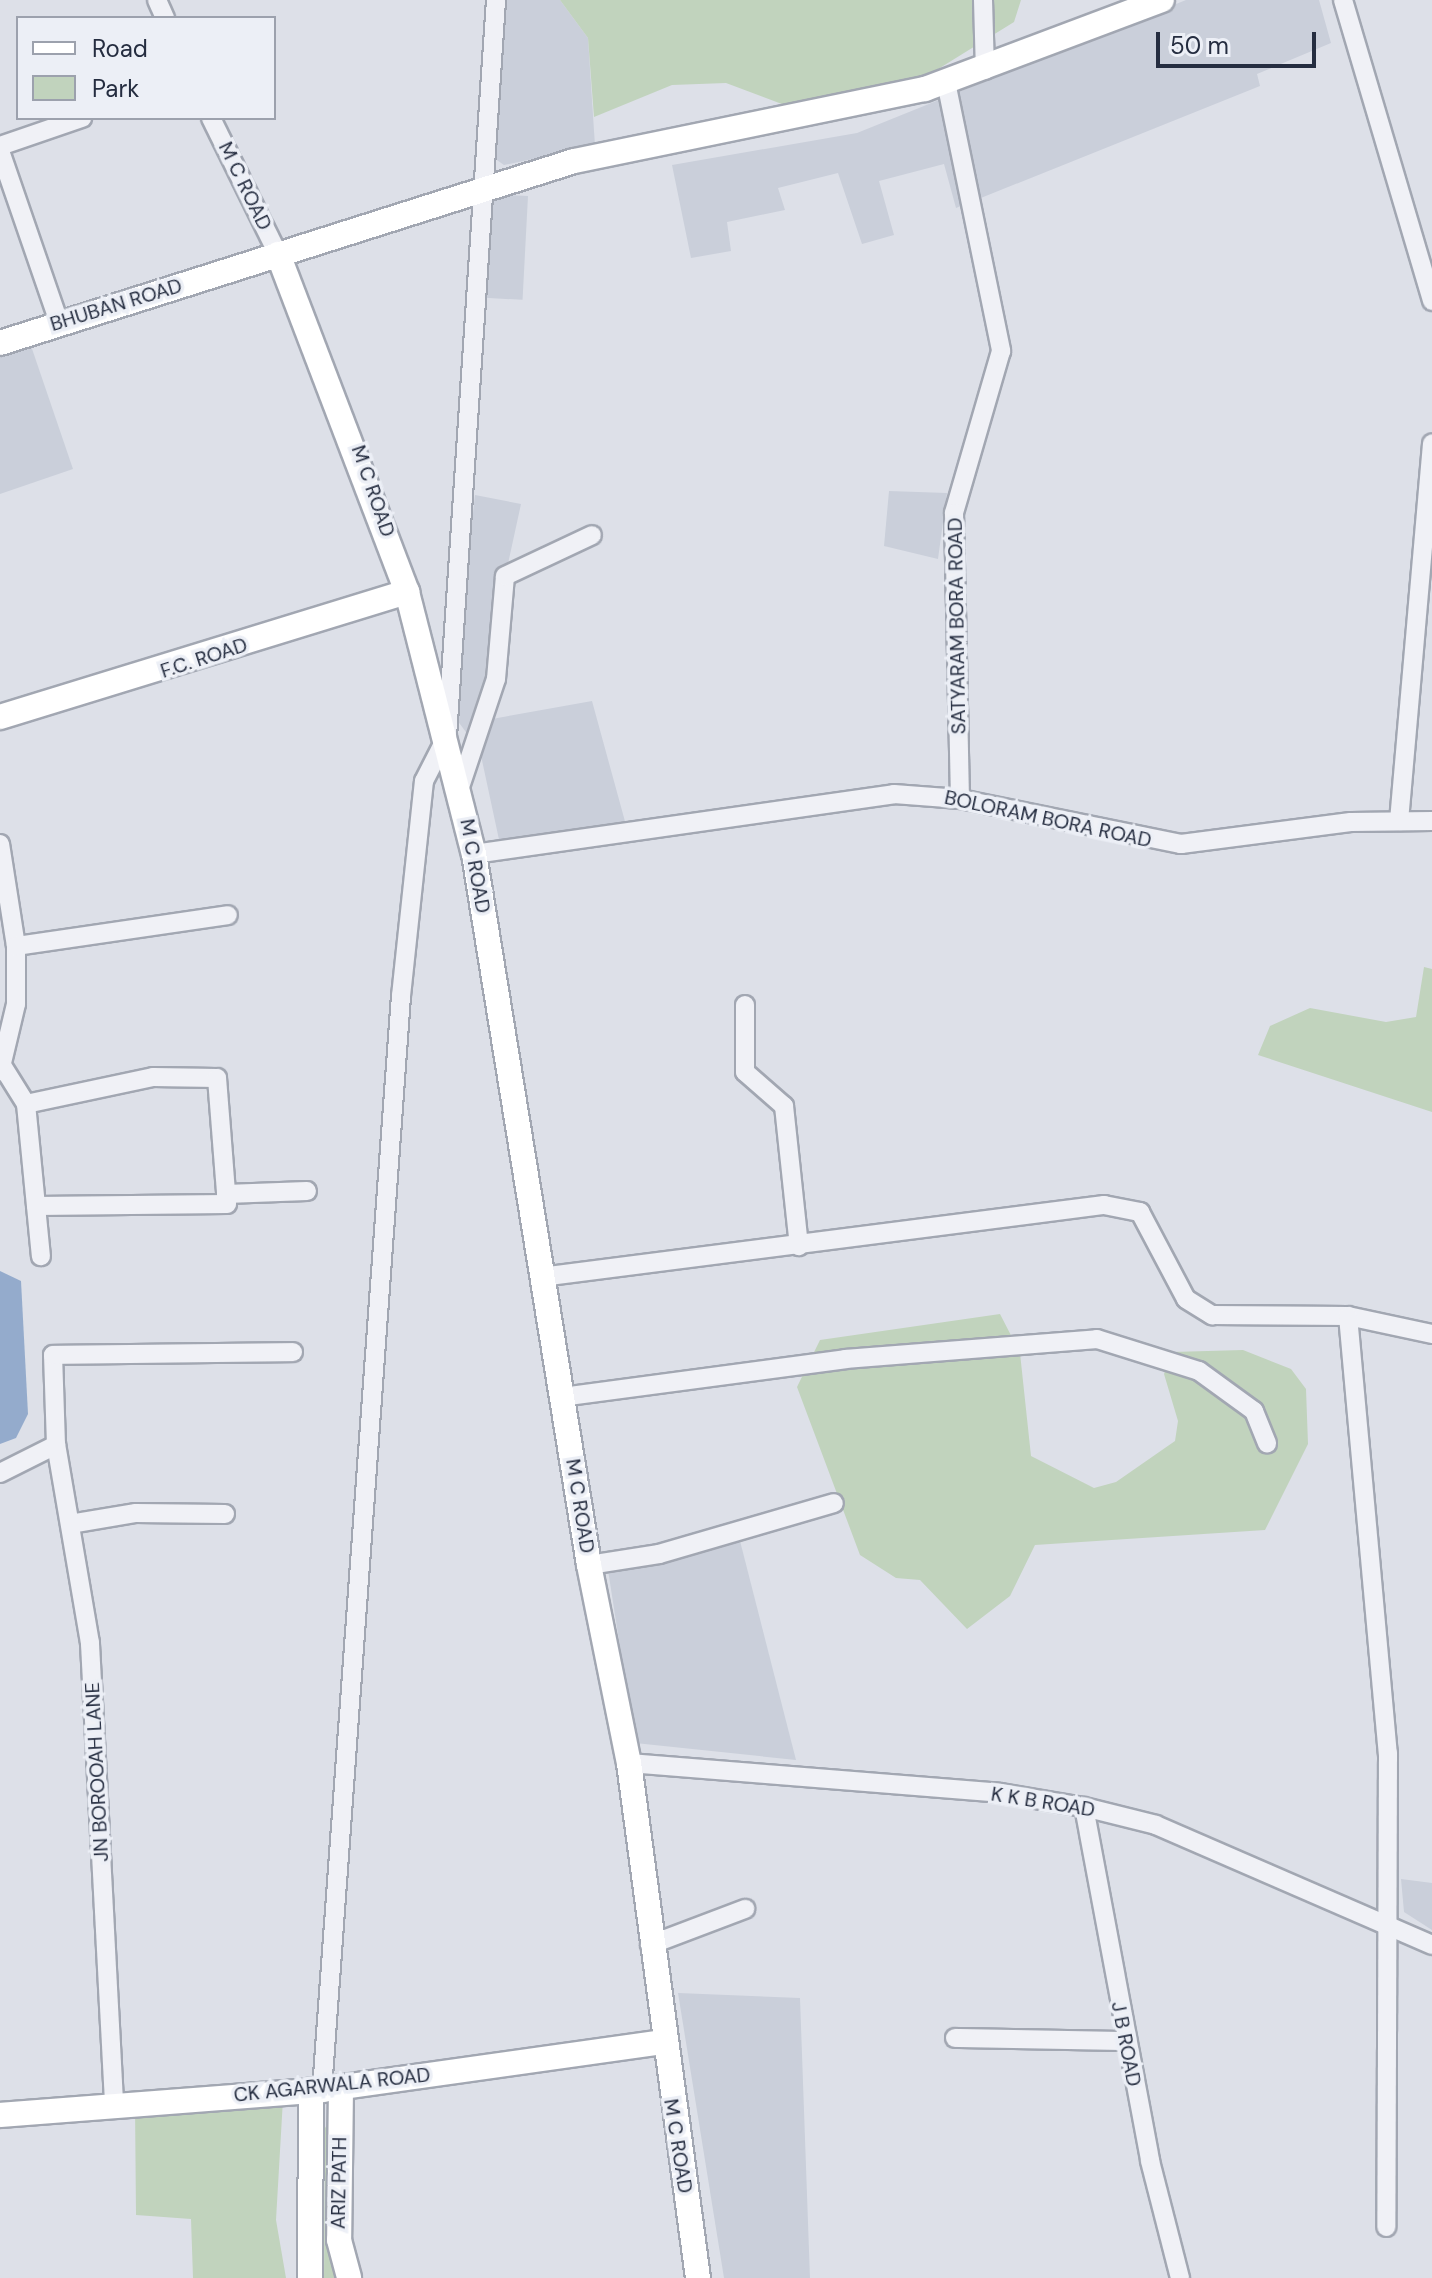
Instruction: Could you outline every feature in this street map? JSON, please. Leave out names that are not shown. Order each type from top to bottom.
[{"type":"street","points":[[325,2089],[401,996],[424,781],[447,736],[487,187],[496,0]]},
{"type":"street","points":[[983,0],[985,70]]},
{"type":"street","name":"BHUBAN ROAD","points":[[0,343],[487,187],[675,136],[946,82],[985,70],[1162,0]]},
{"type":"street","points":[[1343,0],[1426,258],[1432,301]]},
{"type":"street","name":"SATYARAM BORA ROAD","points":[[946,82],[1001,351],[954,513],[960,799]]},
{"type":"street","points":[[59,322],[0,148],[77,120]]},
{"type":"street","name":"M C ROAD","points":[[212,120],[278,254],[407,592],[460,787],[474,854],[589,1565],[629,1763],[650,1945],[698,2278]]},
{"type":"street","points":[[1399,821],[1432,443]]},
{"type":"street","points":[[460,787],[496,679],[505,576],[592,535]]},
{"type":"street","name":"F.C. ROAD","points":[[0,717],[407,592]]},
{"type":"street","name":"BOLORAM BORA ROAD","points":[[474,854],[869,797],[960,799],[1181,844],[1399,821],[1432,821]]},
{"type":"street","points":[[0,844],[16,946],[16,1004],[1,1069],[26,1104],[41,1256]]},
{"type":"street","points":[[16,946],[228,915]]},
{"type":"street","points":[[745,1005],[745,1072],[784,1106],[799,1246]]},
{"type":"street","points":[[26,1104],[153,1077],[217,1078],[227,1204],[36,1206]]},
{"type":"street","points":[[226,1194],[307,1191]]},
{"type":"street","points":[[541,1277],[1104,1205],[1140,1212],[1186,1299],[1212,1315],[1348,1316],[1432,1334]]},
{"type":"street","points":[[1348,1316],[1388,1753],[1392,1927],[1386,2227]]},
{"type":"street","points":[[562,1397],[845,1359],[1097,1339],[1199,1371],[1254,1411],[1267,1443]]},
{"type":"street","name":"JN BOROOAH LANE","points":[[114,2102],[90,1643],[56,1445],[53,1355],[293,1352]]},
{"type":"street","points":[[0,1473],[56,1445]]},
{"type":"street","points":[[589,1565],[659,1554],[834,1503]]},
{"type":"street","points":[[70,1524],[136,1513],[225,1514]]},
{"type":"street","name":"K K B ROAD","points":[[629,1763],[1084,1807],[1156,1825],[1432,1945]]},
{"type":"street","name":"J B ROAD","points":[[1084,1807],[1126,2041],[1180,2278]]},
{"type":"street","points":[[650,1945],[745,1909]]},
{"type":"street","points":[[955,2038],[1126,2041]]},
{"type":"street","name":"CK AGARWALA ROAD","points":[[0,2115],[114,2102],[325,2089],[663,2042]]},
{"type":"street","name":"ARIZ PATH","points":[[310,2278],[325,2089]]},
{"type":"street","name":"ARIZ PATH","points":[[325,2089],[339,2240],[349,2278]]},
{"type":"shaded area","points":[[505,0],[560,0],[588,38],[595,146],[504,165],[494,158]]},
{"type":"shaded area","points":[[1186,0],[1319,0],[1331,43],[1257,74],[1260,86],[956,208],[944,164],[879,181],[894,235],[862,244],[838,173],[778,188],[785,210],[727,222],[731,251],[691,258],[672,165],[857,133]]},
{"type":"shaded area","points":[[490,194],[528,196],[523,300],[485,298]]},
{"type":"shaded area","points":[[28,337],[73,469],[0,494],[0,346]]},
{"type":"shaded area","points":[[889,491],[947,493],[938,559],[884,546]]},
{"type":"shaded area","points":[[475,495],[521,504],[501,596],[492,719],[592,701],[626,825],[501,849],[480,751],[451,712]]},
{"type":"shaded area","points":[[738,1533],[796,1760],[635,1743],[608,1570]]},
{"type":"shaded area","points":[[1401,1879],[1432,1883],[1432,1930],[1404,1912]]},
{"type":"shaded area","points":[[678,1993],[800,1998],[810,2278],[724,2278]]},
{"type":"green space","points":[[560,0],[1021,0],[1014,22],[893,97],[795,109],[726,83],[672,85],[594,117],[588,38]]},
{"type":"green space","points":[[1424,967],[1432,969],[1432,1112],[1258,1055],[1270,1026],[1310,1008],[1386,1022],[1416,1017]]},
{"type":"green space","points":[[1000,1314],[1020,1353],[1031,1456],[1094,1488],[1116,1482],[1175,1441],[1178,1421],[1164,1374],[1172,1352],[1243,1350],[1291,1369],[1306,1389],[1308,1444],[1265,1530],[1035,1545],[1010,1596],[967,1629],[920,1580],[896,1578],[860,1555],[797,1387],[820,1340]]},
{"type":"green space","points":[[283,2099],[276,2220],[286,2278],[193,2278],[191,2219],[136,2215],[135,2106]]},
{"type":"green space","points":[[335,2114],[338,2278],[324,2278],[325,2128]]},
{"type":"water","points":[[0,1271],[21,1281],[28,1414],[16,1438],[0,1444]]}]
